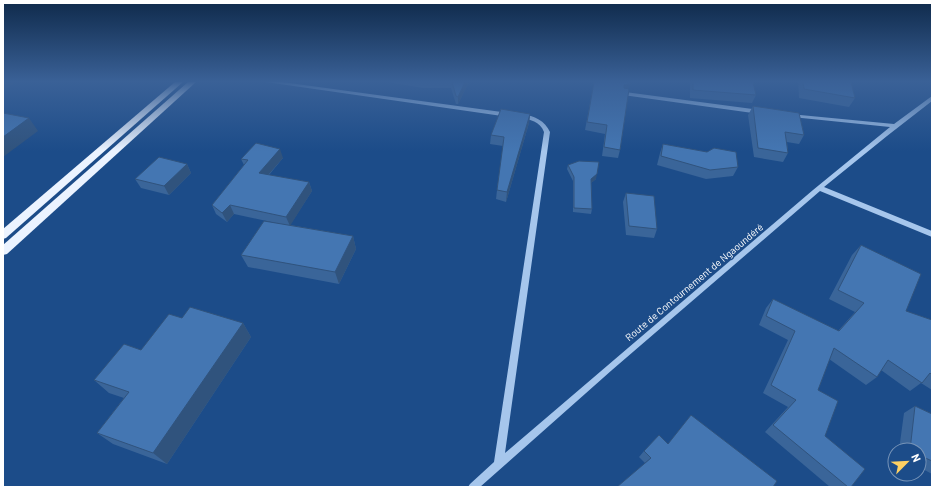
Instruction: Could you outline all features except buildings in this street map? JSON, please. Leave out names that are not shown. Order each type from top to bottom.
[{"type":"main road","points":[[3,235],[154,105]]},
{"type":"main road","points":[[3,251],[167,105]]},
{"type":"street","points":[[436,105],[532,118],[540,121],[546,128],[498,465]]},
{"type":"street","points":[[707,105],[769,113]]},
{"type":"street","name":"Route de Contournement de Ngaoundéré","points":[[472,487],[597,377],[893,126],[922,105]]},
{"type":"street","points":[[784,114],[893,126]]},
{"type":"street","points":[[820,188],[932,234]]}]
